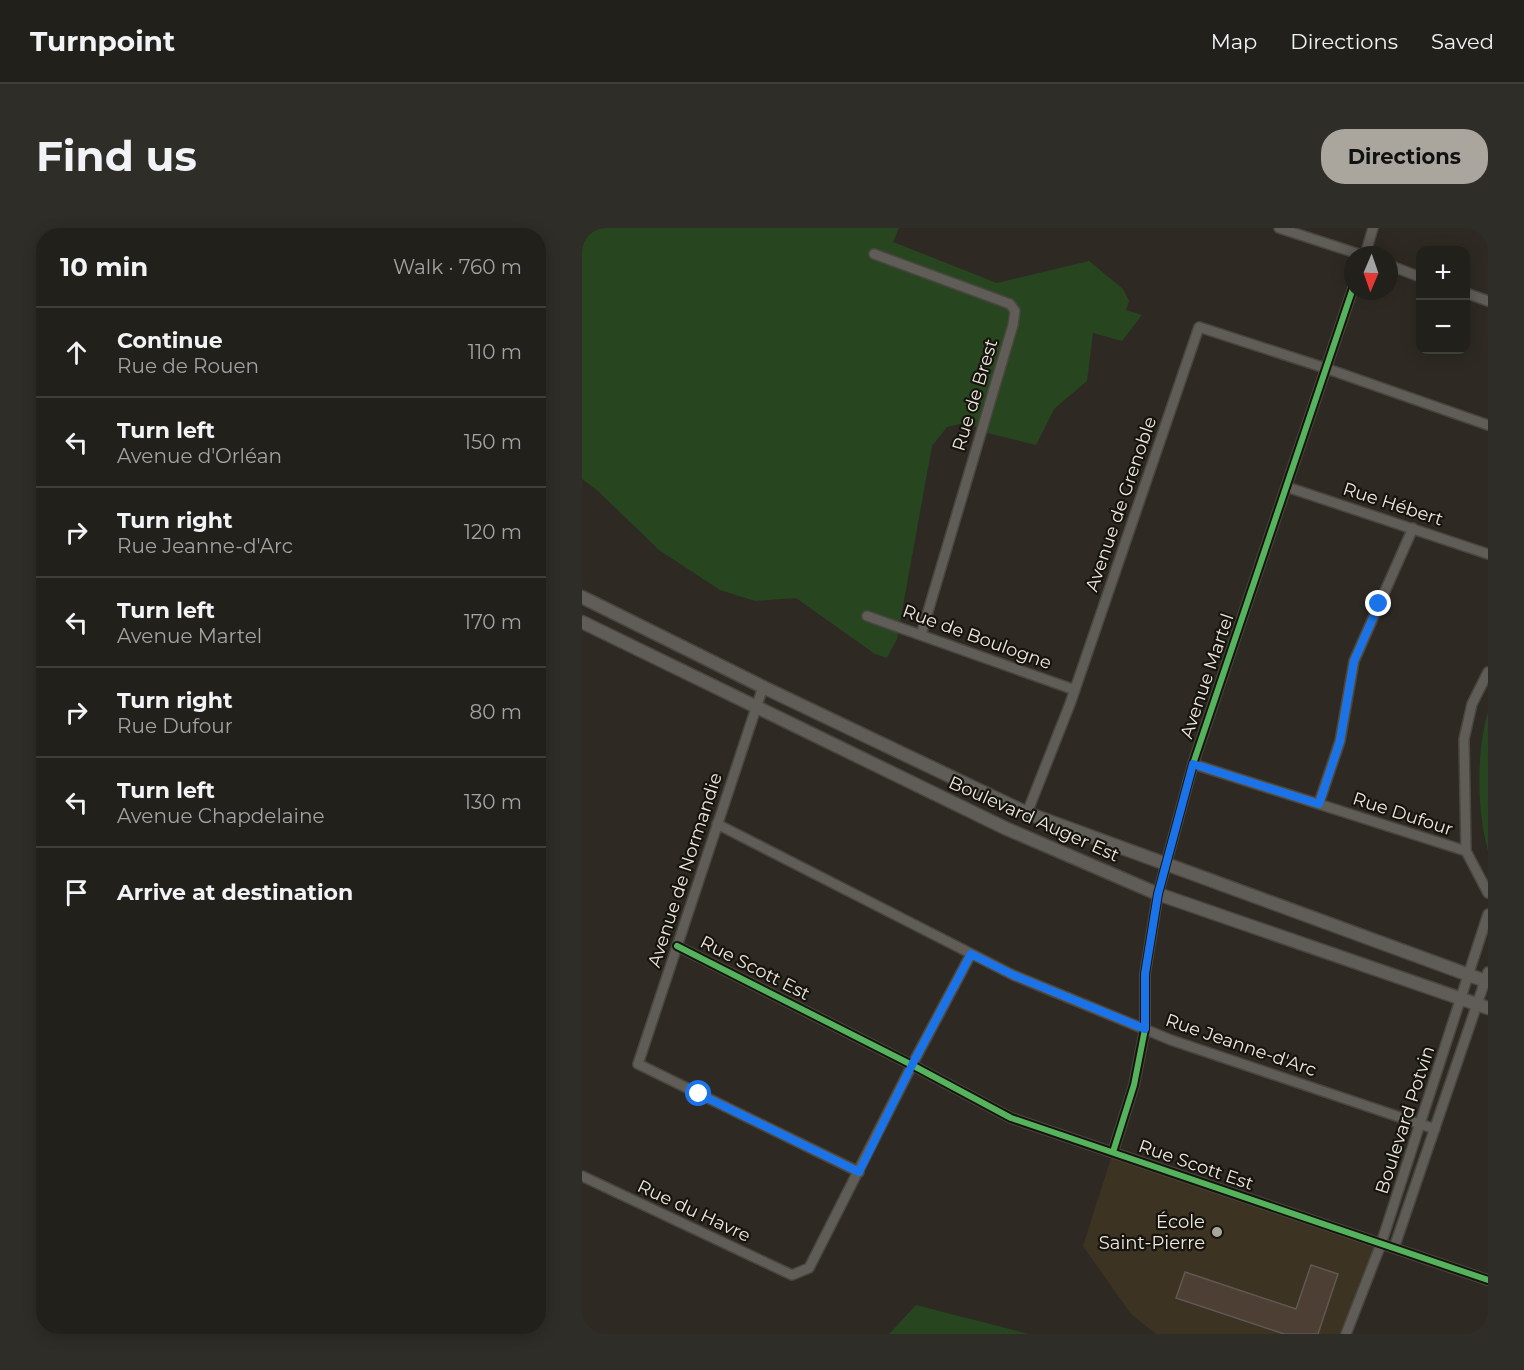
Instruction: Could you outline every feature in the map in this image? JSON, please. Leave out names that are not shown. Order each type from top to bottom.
[{"type":"main road","name":"Boulevard Auger Est","points":[[582,597],[763,687],[1027,813],[1469,975],[1487,978]]},
{"type":"main road","name":"Boulevard Auger Est","points":[[582,622],[1005,828],[1158,894],[1483,1006]]},
{"type":"street","points":[[1280,228],[1344,249]]},
{"type":"street","points":[[1366,246],[1373,228]]},
{"type":"street","name":"Rue de Brest","points":[[874,254],[1010,304],[1015,311],[1010,337],[921,635]]},
{"type":"street","points":[[1398,268],[1416,275]]},
{"type":"street","points":[[1470,294],[1488,301]]},
{"type":"street","name":"Avenue Martel","points":[[1113,1152],[1134,1085],[1145,1029],[1145,974],[1158,894],[1193,764],[1349,300]]},
{"type":"street","name":"Avenue de Grenoble","points":[[1027,813],[1075,690],[1199,327],[1325,368]]},
{"type":"street","points":[[1325,368],[1488,425]]},
{"type":"street","name":"Rue Hébert","points":[[1287,487],[1488,554]]},
{"type":"street","points":[[1319,804],[1340,741],[1354,661],[1413,528]]},
{"type":"street","name":"Rue de Boulogne","points":[[867,616],[1075,690]]},
{"type":"street","points":[[1488,672],[1472,704],[1464,739],[1466,851],[1488,893]]},
{"type":"street","name":"Avenue de Normandie","points":[[763,687],[638,1064],[859,1172]]},
{"type":"street","name":"Rue Dufour","points":[[1193,764],[1466,851]]},
{"type":"street","name":"Rue Jeanne-d'Arc","points":[[717,824],[1013,975],[1171,1040],[1435,1129]]},
{"type":"street","name":"Boulevard Potvin","points":[[1346,1334],[1381,1244],[1422,1124],[1488,915]]},
{"type":"street","name":"Rue Scott Est","points":[[677,946],[1011,1118],[1488,1280]]},
{"type":"street","points":[[859,1172],[971,954]]},
{"type":"street","name":"Boulevard Potvin","points":[[1394,1248],[1435,1129],[1483,1006],[1487,978]]},
{"type":"street","name":"Rue du Havre","points":[[582,1176],[792,1275],[809,1268],[859,1172]]},
{"type":"shaded area","name":"École Saint-Pierre","points":[[1113,1152],[1381,1244],[1346,1334],[1156,1334],[1131,1314],[1083,1246]]},
{"type":"green space","points":[[582,228],[899,228],[893,242],[997,283],[1089,261],[1123,289],[1129,301],[1126,310],[1142,315],[1122,341],[1093,333],[1087,381],[1054,409],[1036,445],[983,432],[968,422],[947,427],[932,446],[897,639],[887,658],[875,654],[796,598],[755,601],[720,590],[659,550],[598,491],[582,479]]},
{"type":"green space","points":[[1488,712],[1488,851],[1484,835],[1479,781],[1481,745]]},
{"type":"green space","points":[[916,1305],[1029,1334],[889,1334]]},
{"type":"building","points":[[1311,1265],[1338,1274],[1318,1334],[1284,1334],[1176,1298],[1185,1272],[1296,1309]]},
{"type":"cycle path","points":[[1113,1152],[1134,1085],[1145,1029],[1145,974],[1158,894],[1193,764],[1349,300]]},
{"type":"cycle path","points":[[677,946],[1011,1118],[1488,1280]]},
{"type":"place","name":"École Saint-Pierre","points":[[1217,1232]]},
{"type":"route","points":[[699,1094],[859,1172],[971,954],[1013,975],[1145,1029],[1145,974],[1158,894],[1193,764],[1319,804],[1340,741],[1354,661],[1379,604]]}]
